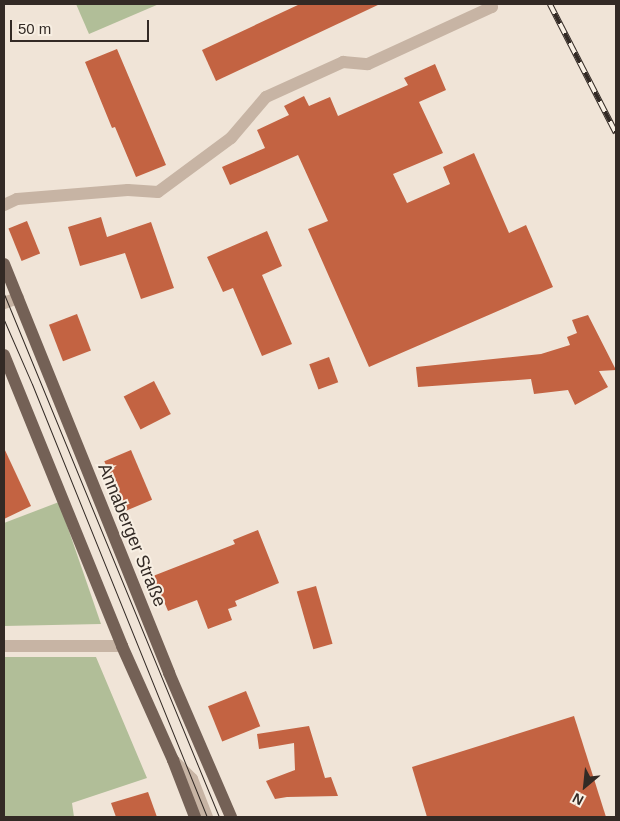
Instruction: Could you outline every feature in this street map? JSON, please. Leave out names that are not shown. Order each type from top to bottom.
[{"type":"main road","name":"Annaberger Straße","points":[[4,264],[166,666],[231,817]]},
{"type":"main road","points":[[4,355],[122,646],[174,760],[195,817]]},
{"type":"street","points":[[4,205],[17,199],[128,190],[158,192],[231,138],[266,97],[343,62],[368,64],[492,7],[491,4]]},
{"type":"street","points":[[4,303],[18,298]]},
{"type":"street","points":[[4,646],[122,646]]},
{"type":"street","points":[[174,760],[192,779],[207,817]]},
{"type":"green space","points":[[76,4],[159,4],[89,34]]},
{"type":"green space","points":[[59,502],[101,624],[4,626],[4,523]]},
{"type":"green space","points":[[4,657],[96,657],[147,778],[72,803],[74,817],[4,817]]},
{"type":"building","points":[[300,4],[380,4],[216,81],[202,50]]},
{"type":"building","points":[[117,49],[166,165],[136,177],[115,127],[112,128],[85,62]]},
{"type":"building","points":[[435,64],[446,90],[419,102],[443,153],[393,174],[407,203],[450,184],[443,167],[474,153],[509,233],[526,225],[553,287],[369,367],[308,229],[328,221],[298,155],[230,185],[222,167],[265,148],[257,130],[289,115],[284,106],[304,96],[309,106],[330,97],[338,116],[408,85],[404,78]]},
{"type":"building","points":[[101,217],[107,237],[151,222],[174,288],[141,299],[125,253],[80,266],[68,227]]},
{"type":"building","points":[[27,221],[40,253],[22,261],[8,228]]},
{"type":"building","points":[[267,231],[282,266],[262,275],[292,344],[262,356],[233,288],[223,292],[207,257]]},
{"type":"building","points":[[77,314],[91,350],[63,361],[49,325]]},
{"type":"building","points":[[588,315],[616,370],[599,371],[608,387],[575,405],[568,390],[534,394],[531,379],[418,387],[416,367],[541,354],[570,345],[567,337],[577,333],[572,320]]},
{"type":"building","points":[[329,357],[338,382],[319,390],[309,364]]},
{"type":"building","points":[[154,381],[171,414],[141,429],[124,396]]},
{"type":"building","points":[[4,448],[31,506],[4,519]]},
{"type":"building","points":[[131,450],[152,500],[125,511],[104,461]]},
{"type":"building","points":[[258,530],[279,583],[235,601],[237,606],[228,609],[232,620],[208,629],[197,600],[168,611],[153,576],[235,544],[233,540]]},
{"type":"building","points":[[316,586],[333,644],[313,649],[297,592]]},
{"type":"building","points":[[246,691],[260,726],[222,742],[208,706]]},
{"type":"building","points":[[574,716],[606,817],[427,817],[412,767]]},
{"type":"building","points":[[309,726],[325,778],[331,777],[338,796],[275,799],[266,781],[295,770],[294,743],[259,749],[257,734]]},
{"type":"building","points":[[148,792],[157,817],[116,817],[111,803]]},
{"type":"tram line","points":[[4,294],[219,817]]},
{"type":"tram line","points":[[4,320],[32,384],[207,817]]},
{"type":"railway","points":[[550,4],[616,133]]}]
